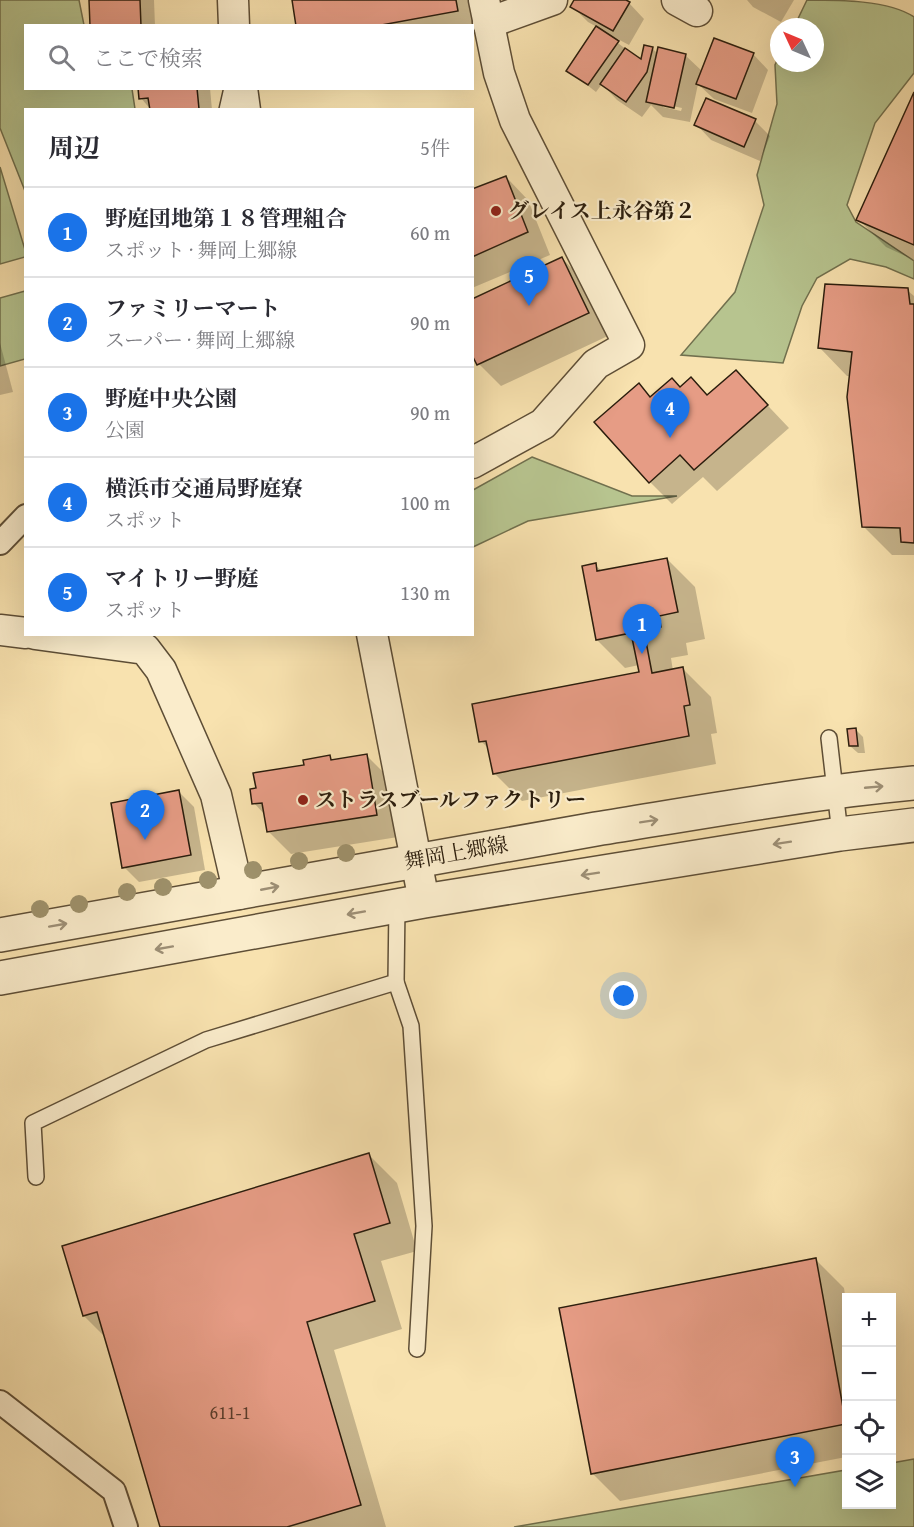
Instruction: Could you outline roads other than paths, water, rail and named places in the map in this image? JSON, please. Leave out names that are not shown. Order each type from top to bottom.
[{"type":"street","points":[[232,0],[234,24]]},
{"type":"street","points":[[474,462],[543,424],[596,364],[629,345],[515,120],[499,73],[486,11],[552,0]]},
{"type":"street","points":[[242,90],[245,108]]},
{"type":"street","points":[[0,543],[24,518]]},
{"type":"street","points":[[0,630],[24,633]]},
{"type":"street","points":[[50,636],[145,649],[161,670],[216,795],[239,894]]},
{"type":"street","points":[[372,636],[417,859],[411,903]]},
{"type":"street","name":"舞岡上郷線","points":[[0,935],[239,894],[417,859],[835,790],[914,783]]},
{"type":"street","points":[[0,978],[411,903],[840,834],[914,825]]},
{"type":"street","points":[[0,1402],[114,1491],[126,1527]]},
{"type":"lane","points":[[227,108],[232,90]]},
{"type":"lane","points":[[829,738],[840,834]]},
{"type":"lane","points":[[411,903],[396,981],[411,1026],[424,1226],[417,1349]]},
{"type":"lane","points":[[36,1177],[33,1123],[206,1040],[396,981]]},
{"type":"place","name":"グレイス上永谷第２","points":[[496,211]]},
{"type":"place","name":"マイトリー野庭","points":[[529,306]]},
{"type":"place","name":"横浜市交通局野庭寮","points":[[670,438]]},
{"type":"place","name":"野庭団地第１８管理組合","points":[[642,654]]},
{"type":"place","name":"ストラスブールファクトリー","points":[[303,800]]},
{"type":"place","name":"ファミリーマート","points":[[145,840]]},
{"type":"place","name":"野庭中央公園","points":[[795,1487]]}]
